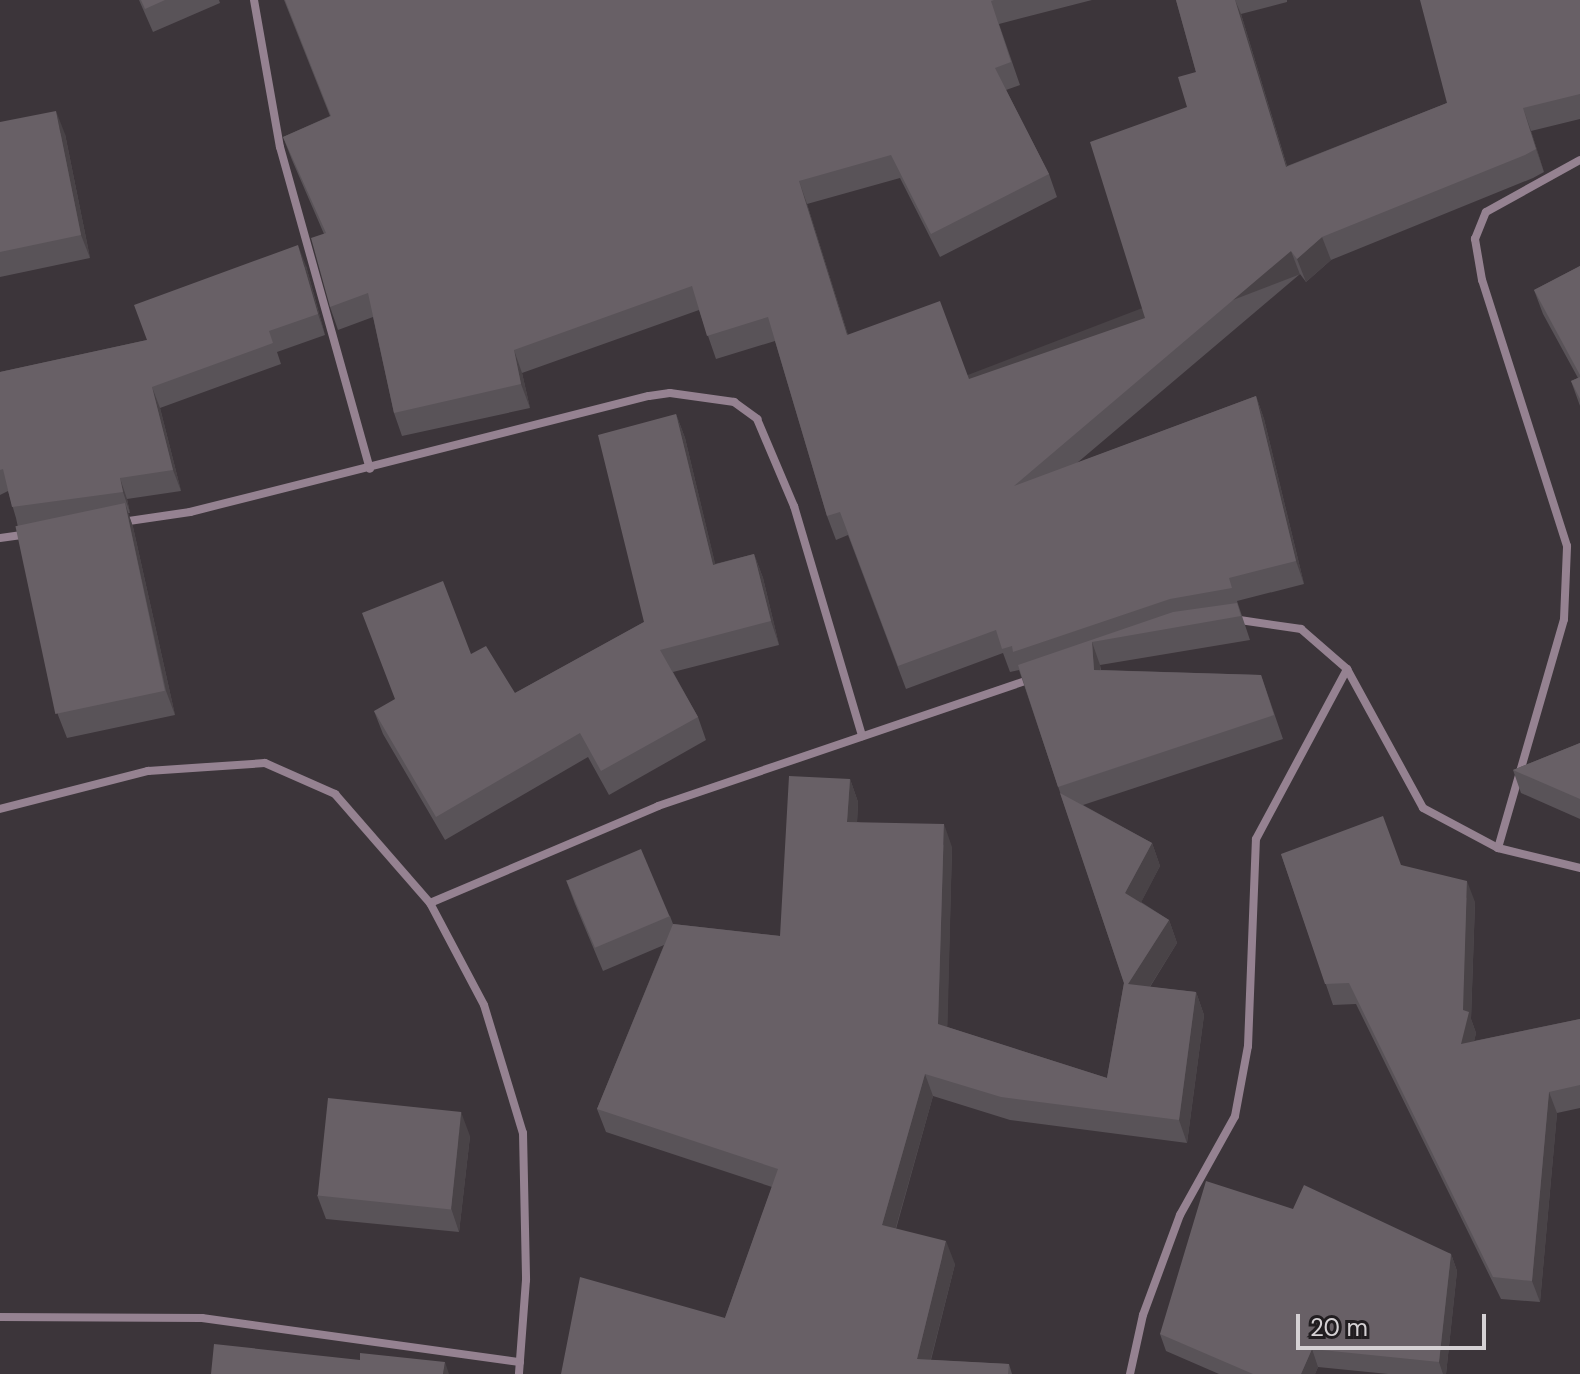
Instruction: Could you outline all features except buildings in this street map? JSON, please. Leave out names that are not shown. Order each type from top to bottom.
[{"type":"street","points":[[254,0],[280,147],[370,469]]},
{"type":"street","points":[[1498,848],[1564,619],[1567,546],[1482,280],[1475,239],[1486,212],[1580,160]]},
{"type":"street","points":[[103,524],[190,512],[370,469],[649,396],[670,393],[734,402],[757,419],[794,506],[862,736]]},
{"type":"street","points":[[0,538],[44,532]]},
{"type":"street","points":[[1225,621],[1240,618],[1301,629],[1347,669],[1423,808],[1498,848],[1580,868]]},
{"type":"street","points":[[1130,1374],[1143,1315],[1180,1215],[1235,1116],[1248,1046],[1256,839],[1347,669]]},
{"type":"street","points":[[430,903],[658,806],[1044,675]]},
{"type":"street","points":[[0,809],[148,771],[265,763],[335,794],[430,903],[484,1005],[523,1133],[526,1280],[519,1374]]},
{"type":"street","points":[[0,1317],[202,1318],[520,1362]]}]
